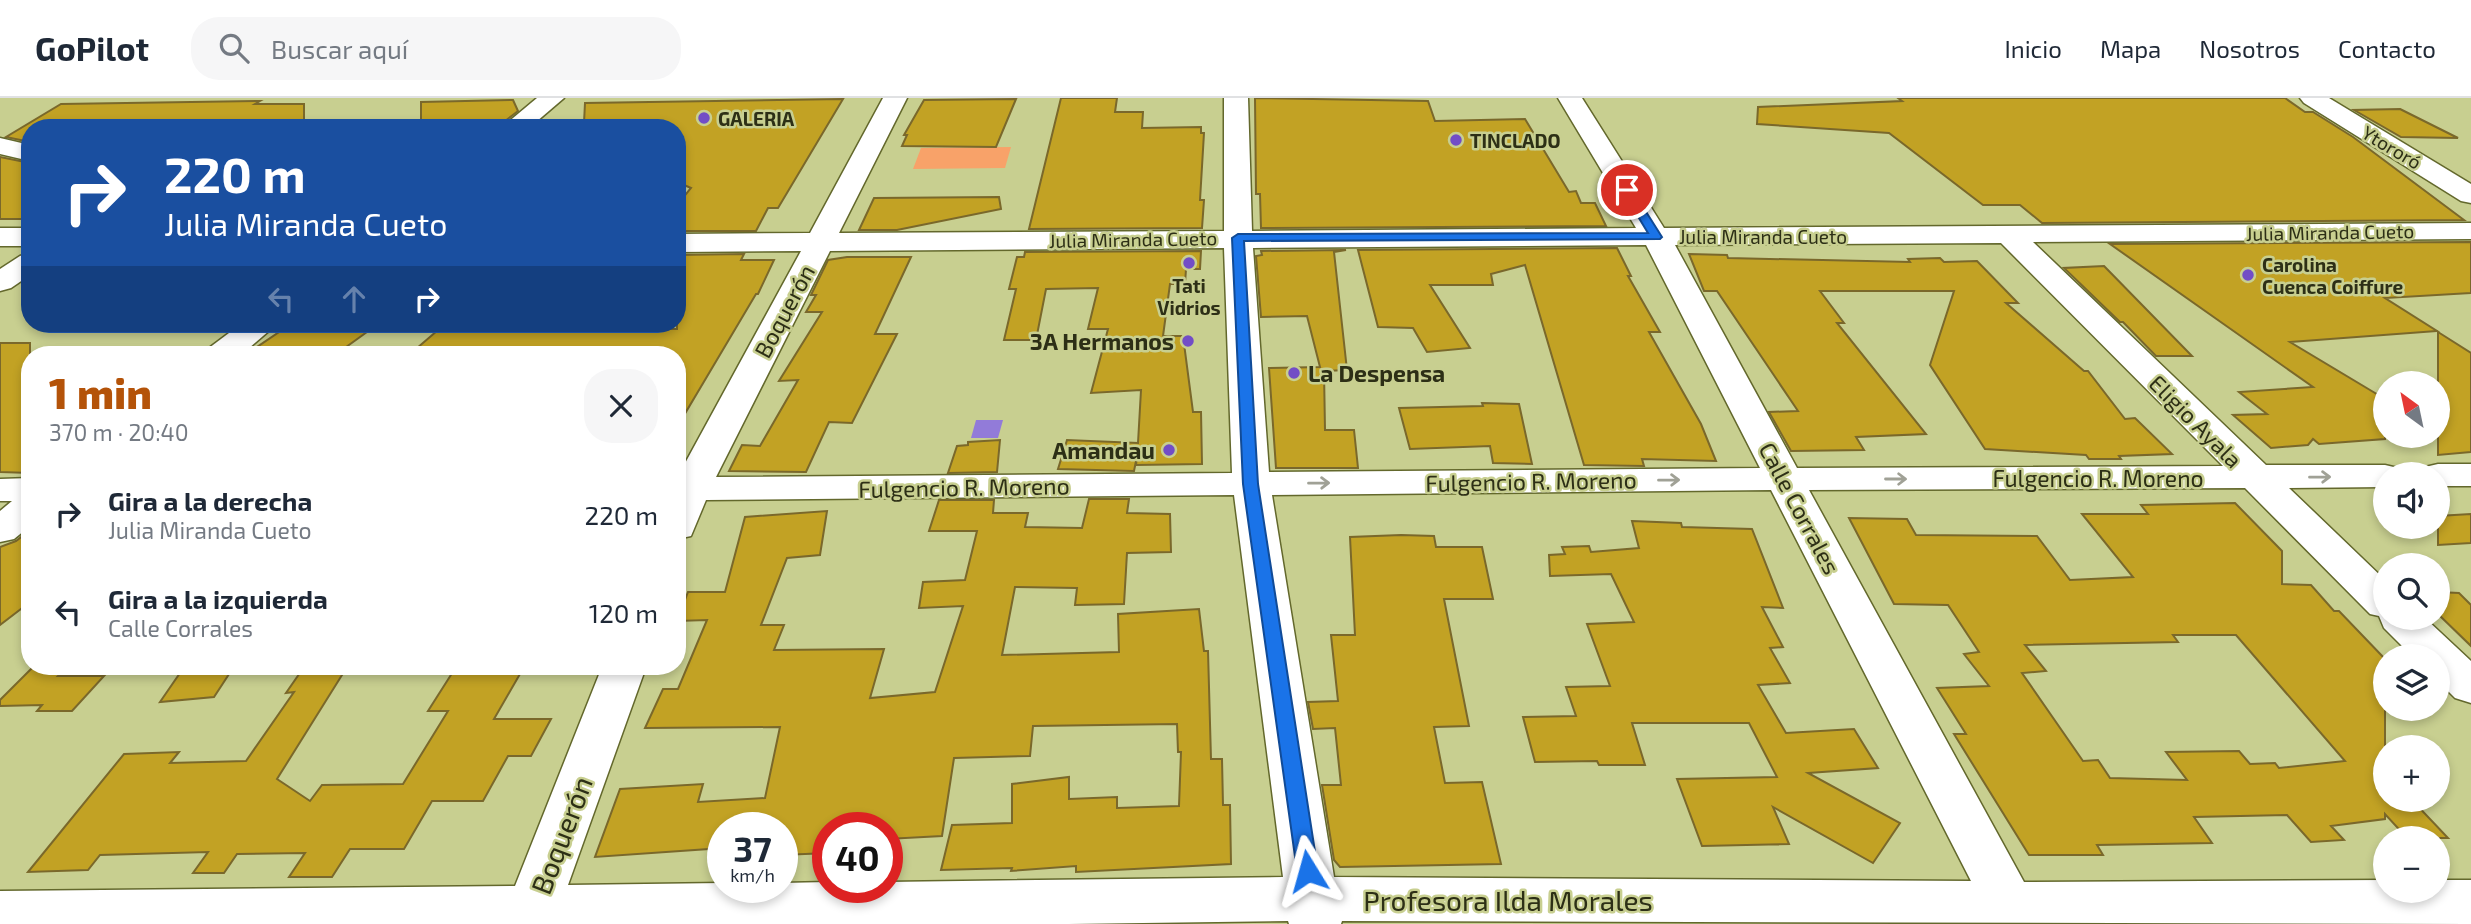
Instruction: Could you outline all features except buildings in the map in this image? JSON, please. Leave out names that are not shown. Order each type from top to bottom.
[{"type":"street","points":[[525,119],[552,98]]},
{"type":"street","name":"Boquerón","points":[[686,485],[819,244],[895,98]]},
{"type":"street","points":[[1236,98],[1238,238],[1251,484],[1313,911]]},
{"type":"street","name":"Calle Corrales","points":[[1570,98],[1656,237],[2015,914]]},
{"type":"street","name":"Ytororó","points":[[2312,98],[2471,195]]},
{"type":"street","points":[[0,146],[21,151]]},
{"type":"street","name":"Julia Miranda Cueto","points":[[686,243],[2471,231]]},
{"type":"street","name":"Eligio Ayala","points":[[2009,235],[2373,592]]},
{"type":"street","points":[[0,237],[21,237]]},
{"type":"street","points":[[0,282],[21,267]]},
{"type":"street","points":[[233,346],[249,333]]},
{"type":"street","points":[[2450,475],[2471,475]]},
{"type":"street","name":"Fulgencio R. Moreno","points":[[686,489],[2373,476]]},
{"type":"street","points":[[0,490],[21,489]]},
{"type":"street","points":[[0,530],[21,513]]},
{"type":"street","points":[[2412,630],[2471,687]]},
{"type":"street","name":"Boquerón","points":[[531,915],[621,675]]},
{"type":"street","name":"Profesora Ilda Morales","points":[[0,914],[100,918],[1313,911],[2015,914],[2471,902]]},
{"type":"shaded area","points":[[1011,147],[1005,168],[913,169],[921,148]]},
{"type":"shaded area","points":[[976,420],[1003,420],[998,438],[971,438]]},
{"type":"place","name":"GALERIA","points":[[704,118]]},
{"type":"place","name":"TINCLADO","points":[[1456,140]]},
{"type":"place","name":"Tati Vidrios","points":[[1189,263]]},
{"type":"place","name":"Carolina Cuenca Coiffure","points":[[2248,275]]},
{"type":"place","name":"3A Hermanos","points":[[1188,341]]},
{"type":"place","name":"La Despensa","points":[[1294,373]]},
{"type":"place","name":"Amandau","points":[[1169,450]]},
{"type":"route","points":[[1308,871],[1251,484],[1238,238],[1656,237],[1627,190]]}]
